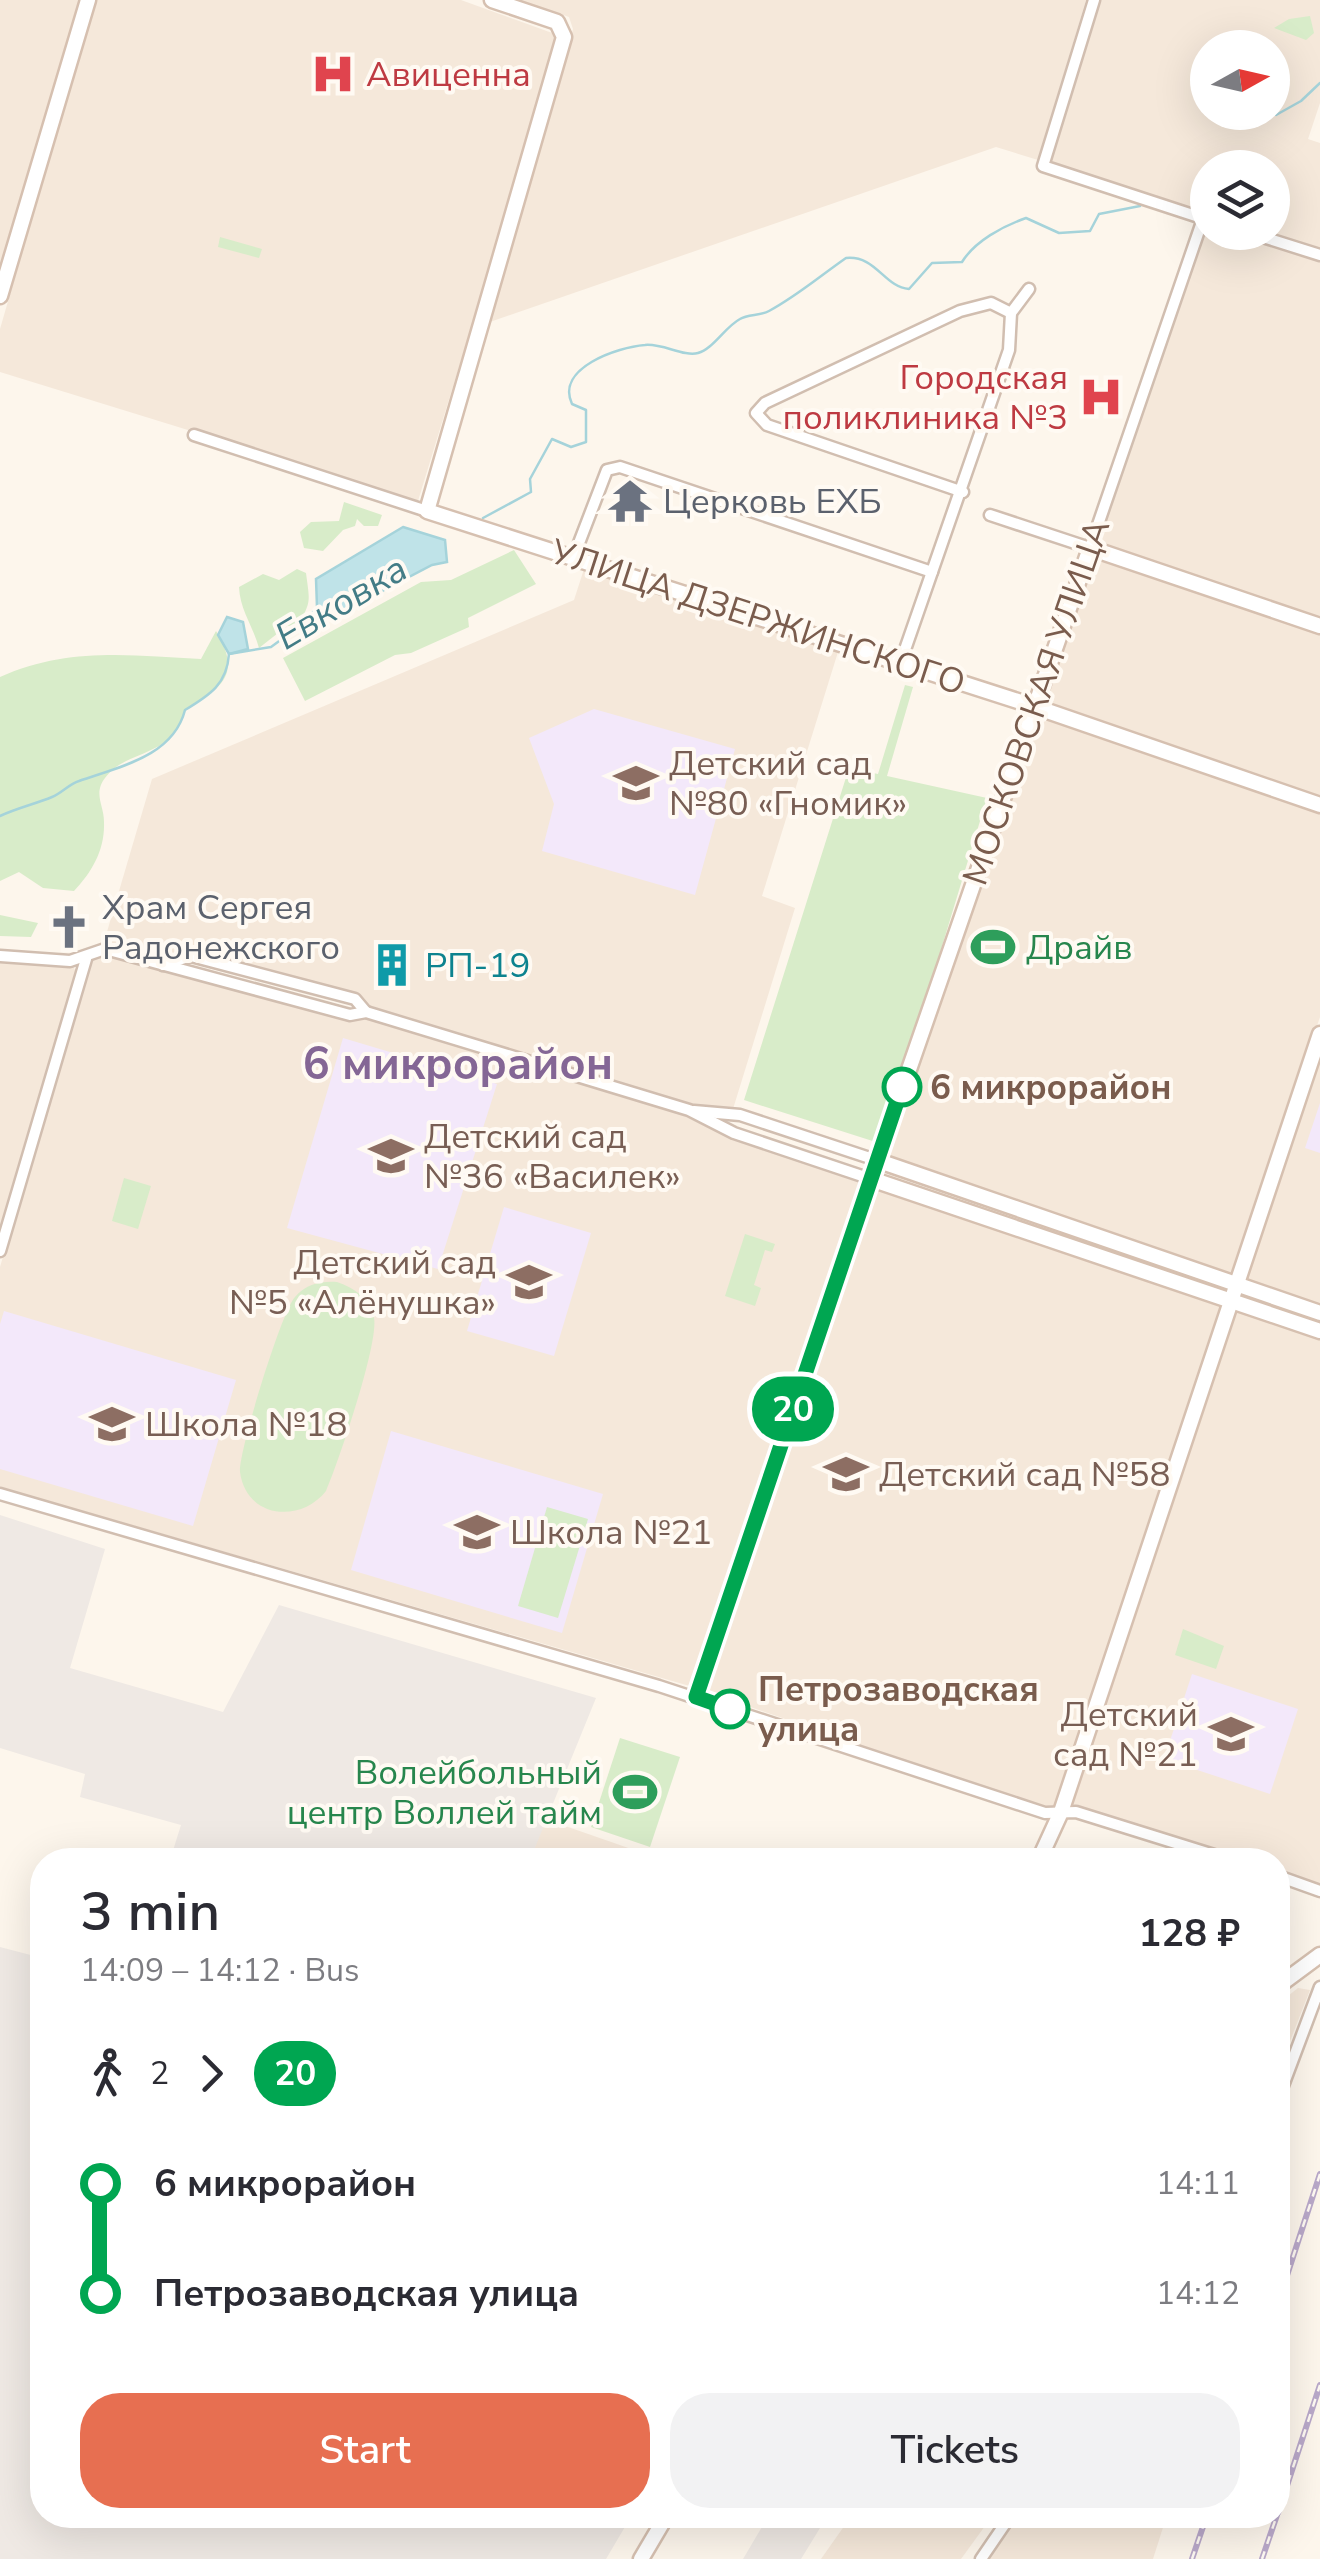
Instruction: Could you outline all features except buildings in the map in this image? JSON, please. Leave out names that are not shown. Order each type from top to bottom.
[{"type":"street","points":[[0,296],[88,0]]},
{"type":"street","points":[[427,511],[564,37],[557,22],[492,0]]},
{"type":"street","points":[[1094,0],[1043,166],[1190,214]]},
{"type":"street","points":[[1290,246],[1320,256]]},
{"type":"street","name":"МОСКОВСКАЯ УЛИЦА","points":[[696,1697],[876,1160],[1195,250]]},
{"type":"street","points":[[900,664],[963,492],[1009,350],[1011,312],[1029,289]]},
{"type":"street","points":[[963,492],[768,425],[756,413],[765,403],[960,311],[991,302],[1011,312]]},
{"type":"street","name":"УЛИЦА ДЗЕРЖИНСКОГО","points":[[194,435],[1035,707],[1320,804]]},
{"type":"street","points":[[574,556],[608,470],[620,467],[932,572]]},
{"type":"street","points":[[990,515],[1320,626]]},
{"type":"street","points":[[0,956],[60,962],[86,958],[106,949],[350,1016],[366,1012],[688,1110],[734,1133],[870,1179],[1232,1293],[1320,1313]]},
{"type":"street","points":[[163,965],[191,956],[355,999],[366,1012]]},
{"type":"street","points":[[0,1251],[86,958]]},
{"type":"street","points":[[1044,1848],[1061,1812],[1320,1034]]},
{"type":"street","points":[[688,1110],[740,1115],[876,1160],[1232,1293],[1320,1331]]},
{"type":"street","points":[[734,1133],[740,1115]]},
{"type":"street","points":[[0,1494],[696,1697],[1045,1813],[1095,1817],[1192,1848]]},
{"type":"street","points":[[1290,1880],[1320,1891]]},
{"type":"street","points":[[1290,1977],[1320,1955]]},
{"type":"street","points":[[1290,2067],[1320,1987]]},
{"type":"street","points":[[641,2559],[659,2528]]},
{"type":"street","points":[[980,2559],[1002,2528]]},
{"type":"shaded area","points":[[0,0],[84,0],[0,286]]},
{"type":"shaded area","points":[[95,0],[461,0],[555,34],[557,46],[418,501],[0,372],[0,329]]},
{"type":"shaded area","points":[[519,0],[1086,0],[1038,160],[996,147],[487,323],[573,29],[569,17]]},
{"type":"shaded area","points":[[1100,0],[1320,0],[1320,103],[1308,139],[1320,143],[1320,249],[1290,240],[1290,150],[1190,150],[1190,208],[1051,163]]},
{"type":"shaded area","points":[[1199,250],[1282,250],[1320,262],[1320,619],[1098,544]]},
{"type":"shaded area","points":[[1094,556],[1320,633],[1320,798],[1043,702]]},
{"type":"shaded area","points":[[584,569],[838,652],[762,896],[795,908],[733,1109],[685,1103],[368,1007],[356,994],[190,949],[159,958],[104,942],[152,779],[574,600]]},
{"type":"shaded area","name":"Детский сад №80 «Гномик»","points":[[594,709],[735,749],[695,895],[542,851],[554,804],[529,738]]},
{"type":"shaded area","points":[[1038,715],[1320,811],[1320,1017],[1231,1279],[884,1157]]},
{"type":"shaded area","points":[[105,954],[349,1021],[364,1017],[396,1026],[682,1115],[728,1137],[863,1183],[693,1687],[0,1487],[0,1267],[89,961]]},
{"type":"shaded area","points":[[0,959],[73,966],[77,974],[0,1237]]},
{"type":"shaded area","name":"Детский сад №36 «Василек»","points":[[343,1038],[497,1084],[438,1269],[287,1228]]},
{"type":"shaded area","points":[[1320,1057],[1320,1309],[1244,1283]]},
{"type":"shaded area","points":[[1320,1103],[1320,1153],[1305,1148]]},
{"type":"shaded area","points":[[874,1186],[1223,1304],[1052,1811],[704,1691]]},
{"type":"shaded area","name":"Детский сад №5 «Алёнушка»","points":[[504,1207],[591,1233],[554,1356],[467,1331]]},
{"type":"shaded area","points":[[1235,1310],[1320,1338],[1320,1886],[1290,1876],[1290,1848],[1200,1848],[1068,1806]]},
{"type":"shaded area","name":"Школа №18","points":[[4,1311],[236,1380],[193,1526],[0,1469],[0,1324]]},
{"type":"shaded area","name":"Школа №21","points":[[391,1431],[603,1494],[562,1633],[351,1570]]},
{"type":"shaded area","points":[[0,1515],[105,1549],[70,1668],[223,1712],[279,1605],[596,1698],[535,1848],[174,1848],[181,1825],[80,1797],[85,1774],[0,1748]]},
{"type":"shaded area","name":"Детский сад №21","points":[[1192,1674],[1298,1709],[1270,1794],[1164,1759]]},
{"type":"shaded area","points":[[545,1819],[628,1848],[534,1848]]},
{"type":"shaded area","points":[[0,1947],[30,1955],[30,2528],[624,2528],[606,2559],[0,2559]]},
{"type":"shaded area","points":[[1298,1988],[1310,1990],[1290,2041],[1290,1994]]},
{"type":"shaded area","points":[[761,2528],[820,2528],[801,2559],[743,2559]]},
{"type":"shaded area","points":[[843,2528],[984,2528],[961,2559],[821,2559]]},
{"type":"shaded area","points":[[1007,2528],[1163,2528],[1153,2559],[986,2559]]},
{"type":"green space","points":[[1310,16],[1314,33],[1306,40],[1290,34],[1290,30],[1274,28],[1289,19]]},
{"type":"green space","points":[[220,237],[262,249],[259,258],[218,247]]},
{"type":"green space","points":[[344,502],[382,515],[378,526],[364,526],[357,519],[355,526],[343,530],[323,551],[304,548],[300,532],[311,522],[339,521]]},
{"type":"green space","points":[[514,550],[536,584],[468,618],[469,627],[411,653],[395,655],[305,701],[283,658],[421,582],[451,580]]},
{"type":"green space","points":[[297,569],[306,573],[309,596],[299,625],[287,626],[259,648],[239,587],[263,574],[279,580]]},
{"type":"green space","points":[[216,631],[227,658],[224,678],[210,694],[185,710],[171,737],[114,768],[105,778],[99,794],[104,822],[102,842],[92,868],[74,891],[43,888],[19,872],[0,881],[0,677],[25,667],[74,657],[201,659]]},
{"type":"green space","points":[[905,685],[913,687],[887,776],[987,798],[882,1144],[744,1100],[849,768],[878,774]]},
{"type":"green space","points":[[0,915],[38,923],[31,937],[0,936]]},
{"type":"green space","points":[[124,1178],[151,1186],[138,1229],[112,1221]]},
{"type":"green space","points":[[745,1234],[775,1244],[772,1252],[765,1250],[754,1285],[761,1288],[755,1306],[725,1296]]},
{"type":"green space","points":[[337,1282],[361,1295],[374,1318],[364,1377],[326,1491],[302,1508],[276,1511],[252,1499],[240,1472],[253,1412],[271,1353],[295,1297],[314,1284]]},
{"type":"green space","points":[[547,1507],[588,1519],[558,1618],[518,1606]]},
{"type":"green space","points":[[1183,1629],[1224,1646],[1216,1669],[1175,1655]]},
{"type":"green space","name":"Волейбольный центр Воллей тайм","points":[[620,1738],[680,1757],[650,1847],[591,1827]]},
{"type":"water","points":[[403,527],[445,540],[447,562],[432,565],[342,612],[306,621],[317,607],[316,579]]},
{"type":"water","points":[[227,617],[243,622],[248,649],[229,654],[218,635]]},
{"type":"waterway","name":"Евковка","points":[[1290,107],[1320,83]]},
{"type":"waterway","name":"Евковка","points":[[483,518],[531,492],[530,479],[552,439],[571,447],[586,442],[586,410],[572,404],[569,391],[581,370],[606,355],[645,345],[698,353],[740,319],[779,305],[846,258],[865,261],[893,283],[909,289],[932,263],[962,262],[990,235],[1026,218],[1059,233],[1090,231],[1099,214],[1140,206]]},
{"type":"waterway","name":"Евковка","points":[[0,816],[52,797],[75,782],[142,758],[169,739],[185,710],[221,681],[229,654],[271,647],[308,620]]},
{"type":"railway","points":[[1290,2266],[1320,2174]]},
{"type":"railway","points":[[1290,2476],[1320,2385]]},
{"type":"railway","points":[[1192,2559],[1203,2528]]},
{"type":"railway","points":[[1262,2559],[1273,2528]]},
{"type":"bus line","name":"20","points":[[730,1709],[696,1697],[902,1087]]},
{"type":"place","name":"Авиценна","points":[[333,74]]},
{"type":"place","name":"Городская поликлиника №3","points":[[1101,397]]},
{"type":"place","name":"Церковь ЕХБ","points":[[630,501]]},
{"type":"place","name":"Детский сад №80 «Гномик»","points":[[636,783]]},
{"type":"place","name":"Храм Сергея Радонежского","points":[[69,927]]},
{"type":"place","name":"Драйв","points":[[993,947]]},
{"type":"place","name":"РП-19","points":[[392,965]]},
{"type":"place","name":"6 микрорайон","points":[[902,1087]]},
{"type":"place","name":"Детский сад №36 «Василек»","points":[[391,1156]]},
{"type":"place","name":"Детский сад №5 «Алёнушка»","points":[[529,1282]]},
{"type":"place","name":"Школа №18","points":[[112,1424]]},
{"type":"place","name":"Детский сад №58","points":[[846,1474]]},
{"type":"place","name":"Школа №21","points":[[477,1532]]},
{"type":"place","name":"Петрозаводская улица","points":[[730,1709]]},
{"type":"place","name":"Детский сад №21","points":[[1231,1734]]},
{"type":"place","name":"Волейбольный центр Воллей тайм","points":[[635,1792]]},
{"type":"district","name":"6 микрорайон","points":[[458,1063]]}]
